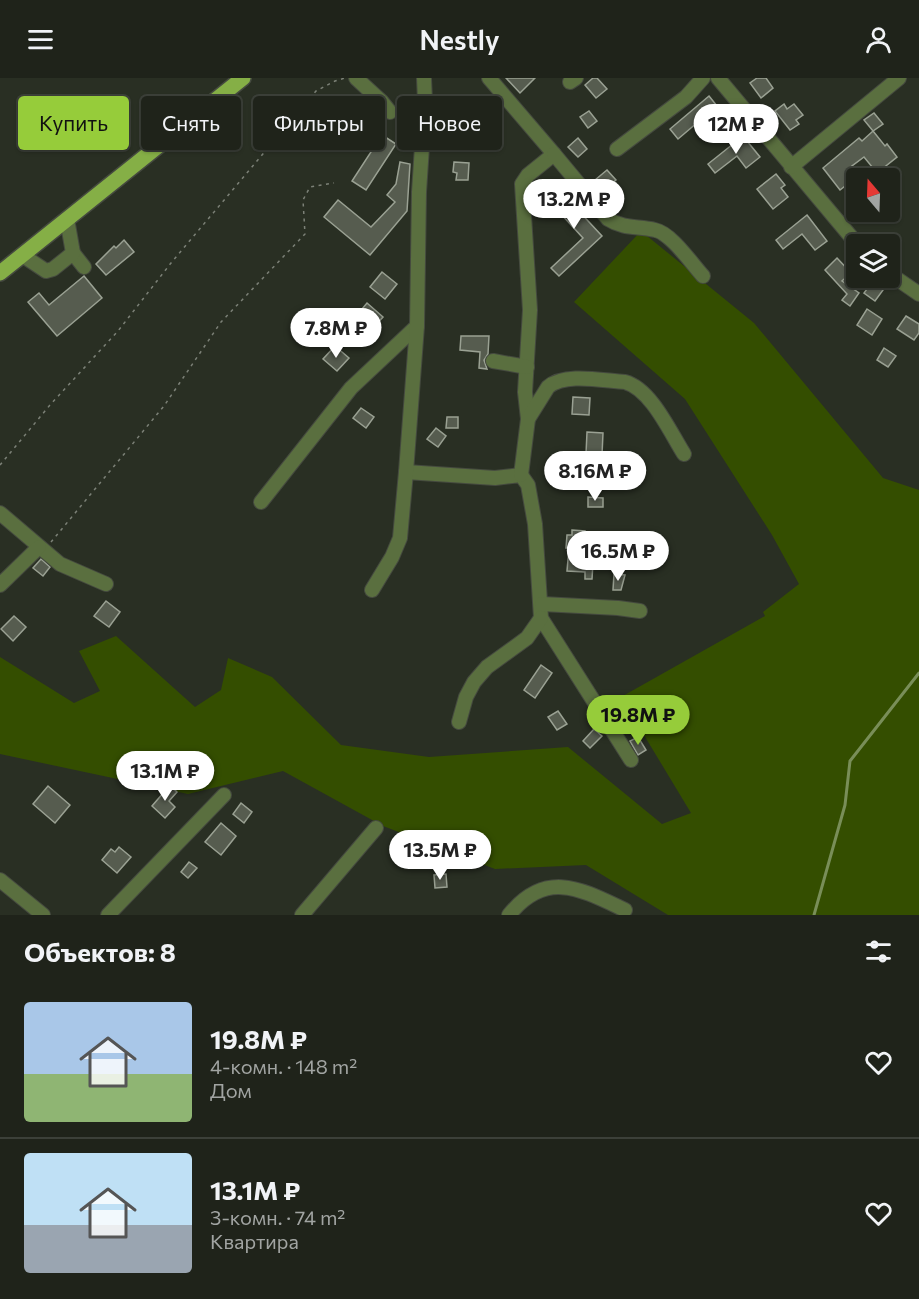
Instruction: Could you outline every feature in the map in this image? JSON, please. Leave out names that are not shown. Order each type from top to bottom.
[{"type":"main road","points":[[0,273],[243,78]]},
{"type":"street","points":[[356,78],[390,112]]},
{"type":"street","points":[[372,590],[392,557],[400,538],[417,326],[424,78]]},
{"type":"street","points":[[489,78],[608,219],[618,226],[656,230],[669,238],[703,276]]},
{"type":"street","points":[[617,149],[686,97],[703,78]]},
{"type":"street","points":[[718,78],[848,234]]},
{"type":"street","points":[[791,167],[899,78]]},
{"type":"street","points":[[554,154],[522,184],[530,310],[525,392],[528,419],[520,475],[528,485],[532,503],[541,611],[631,760]]},
{"type":"street","points":[[67,219],[73,253],[84,267]]},
{"type":"street","points":[[22,255],[46,272],[73,253]]},
{"type":"street","points":[[900,281],[919,294]]},
{"type":"street","points":[[261,502],[351,388],[417,326]]},
{"type":"street","points":[[493,361],[526,367]]},
{"type":"street","points":[[528,419],[548,387],[559,380],[634,384],[642,390],[684,454]]},
{"type":"street","points":[[406,472],[495,478],[520,475]]},
{"type":"street","points":[[0,513],[60,564],[106,584]]},
{"type":"street","points":[[0,585],[41,549]]},
{"type":"street","points":[[541,611],[618,608],[640,611]]},
{"type":"street","points":[[459,722],[466,697],[474,682],[487,667],[527,638],[541,611]]},
{"type":"street","points":[[108,915],[224,795]]},
{"type":"street","points":[[302,915],[376,828]]},
{"type":"street","points":[[0,880],[43,915]]},
{"type":"street","points":[[509,915],[535,891],[557,885],[580,889],[625,910]]},
{"type":"path","points":[[0,465],[50,405],[118,331],[171,263],[316,91],[346,78]]},
{"type":"path","points":[[41,549],[164,406],[221,322],[305,234],[303,200],[310,187],[334,183]]},
{"type":"green space","points":[[641,231],[754,323],[883,478],[919,490],[919,915],[668,915],[586,865],[495,869],[383,826],[283,771],[188,794],[0,754],[0,657],[74,703],[100,691],[79,651],[116,636],[195,707],[221,690],[228,658],[272,677],[341,745],[429,757],[568,747],[662,824],[691,813],[621,697],[765,616],[763,612],[799,584],[772,535],[685,399],[574,302]]},
{"type":"building","points":[[506,78],[535,78],[520,93]]},
{"type":"building","points":[[593,78],[597,78],[607,89],[596,98],[585,85]]},
{"type":"building","points":[[757,78],[766,78],[773,88],[761,98],[750,83]]},
{"type":"building","points":[[709,96],[726,121],[709,135],[698,122],[678,139],[670,129]]},
{"type":"building","points":[[784,104],[787,109],[794,104],[803,115],[796,120],[799,124],[790,130],[775,111]]},
{"type":"building","points":[[589,111],[597,121],[588,128],[580,117]]},
{"type":"building","points":[[874,113],[883,124],[873,131],[864,120]]},
{"type":"building","points":[[873,131],[897,157],[883,168],[873,168],[864,157],[852,166],[854,168],[846,168],[846,185],[840,190],[823,168],[859,138],[862,141]]},
{"type":"building","points":[[743,136],[760,157],[746,168],[737,156],[715,173],[708,164]]},
{"type":"building","points":[[385,137],[396,144],[366,190],[352,181],[372,150],[385,150]]},
{"type":"building","points":[[578,138],[587,149],[578,157],[568,147]]},
{"type":"building","points":[[400,162],[410,164],[407,211],[370,255],[324,217],[338,200],[371,227],[395,202],[387,195],[396,184]]},
{"type":"building","points":[[454,162],[469,163],[468,180],[456,180],[457,173],[453,172]]},
{"type":"building","points":[[607,170],[616,180],[604,191],[595,180]]},
{"type":"building","points":[[776,174],[785,185],[781,188],[788,197],[773,209],[757,189]]},
{"type":"building","points":[[563,181],[570,189],[564,195],[602,236],[559,276],[551,268],[583,238],[561,214],[566,210],[551,192]]},
{"type":"building","points":[[807,215],[827,241],[815,250],[802,234],[783,249],[776,240]]},
{"type":"building","points":[[124,240],[134,252],[106,275],[96,264],[114,246],[116,248]]},
{"type":"building","points":[[837,258],[846,268],[846,277],[842,281],[846,284],[846,288],[852,288],[859,293],[850,306],[842,300],[847,294],[825,270]]},
{"type":"building","points":[[382,272],[397,284],[385,299],[370,287]]},
{"type":"building","points":[[84,276],[102,298],[57,336],[28,302],[39,293],[49,305]]},
{"type":"building","points":[[868,288],[885,288],[875,301],[864,293]]},
{"type":"building","points":[[367,303],[383,317],[372,329],[357,315]]},
{"type":"building","points":[[867,309],[882,319],[872,335],[857,325]]},
{"type":"building","points":[[906,316],[919,324],[919,333],[914,340],[897,329]]},
{"type":"building","points":[[461,336],[489,336],[488,354],[484,360],[487,369],[479,368],[480,352],[460,350]]},
{"type":"building","points":[[335,346],[349,358],[337,371],[323,359]]},
{"type":"building","points":[[884,348],[896,356],[888,367],[877,360]]},
{"type":"building","points":[[573,397],[590,398],[589,415],[572,414]]},
{"type":"building","points":[[361,408],[374,417],[366,428],[353,418]]},
{"type":"building","points":[[447,417],[458,417],[458,428],[446,428]]},
{"type":"building","points":[[436,428],[446,436],[438,447],[427,439]]},
{"type":"building","points":[[587,432],[603,433],[602,455],[586,454]]},
{"type":"building","points":[[588,497],[603,498],[603,507],[588,507]]},
{"type":"building","points":[[572,530],[585,531],[583,562],[593,563],[592,579],[585,579],[585,572],[567,571],[569,548],[566,548],[567,535],[572,535]]},
{"type":"building","points":[[41,559],[50,567],[43,576],[33,568]]},
{"type":"building","points":[[614,574],[625,575],[621,590],[613,590]]},
{"type":"building","points":[[106,601],[120,612],[109,627],[94,616]]},
{"type":"building","points":[[14,616],[26,627],[13,641],[1,629]]},
{"type":"building","points":[[541,665],[552,673],[535,698],[524,690]]},
{"type":"building","points":[[558,711],[567,724],[557,730],[548,717]]},
{"type":"building","points":[[594,729],[602,736],[590,748],[583,741]]},
{"type":"building","points":[[638,737],[646,750],[638,755],[630,741]]},
{"type":"building","points":[[170,785],[177,792],[169,801],[175,807],[165,818],[152,806]]},
{"type":"building","points":[[48,786],[70,805],[55,823],[33,804]]},
{"type":"building","points":[[241,803],[252,812],[244,823],[233,814]]},
{"type":"building","points":[[221,823],[236,836],[221,855],[205,842]]},
{"type":"building","points":[[411,838],[431,842],[426,863],[407,858]]},
{"type":"building","points":[[119,847],[131,857],[117,873],[102,860],[111,849],[115,852]]},
{"type":"building","points":[[189,862],[197,868],[188,878],[181,872]]},
{"type":"building","points":[[446,874],[447,887],[435,888],[434,875]]},
{"type":"waterway","points":[[814,915],[845,805],[850,761],[919,673]]}]
